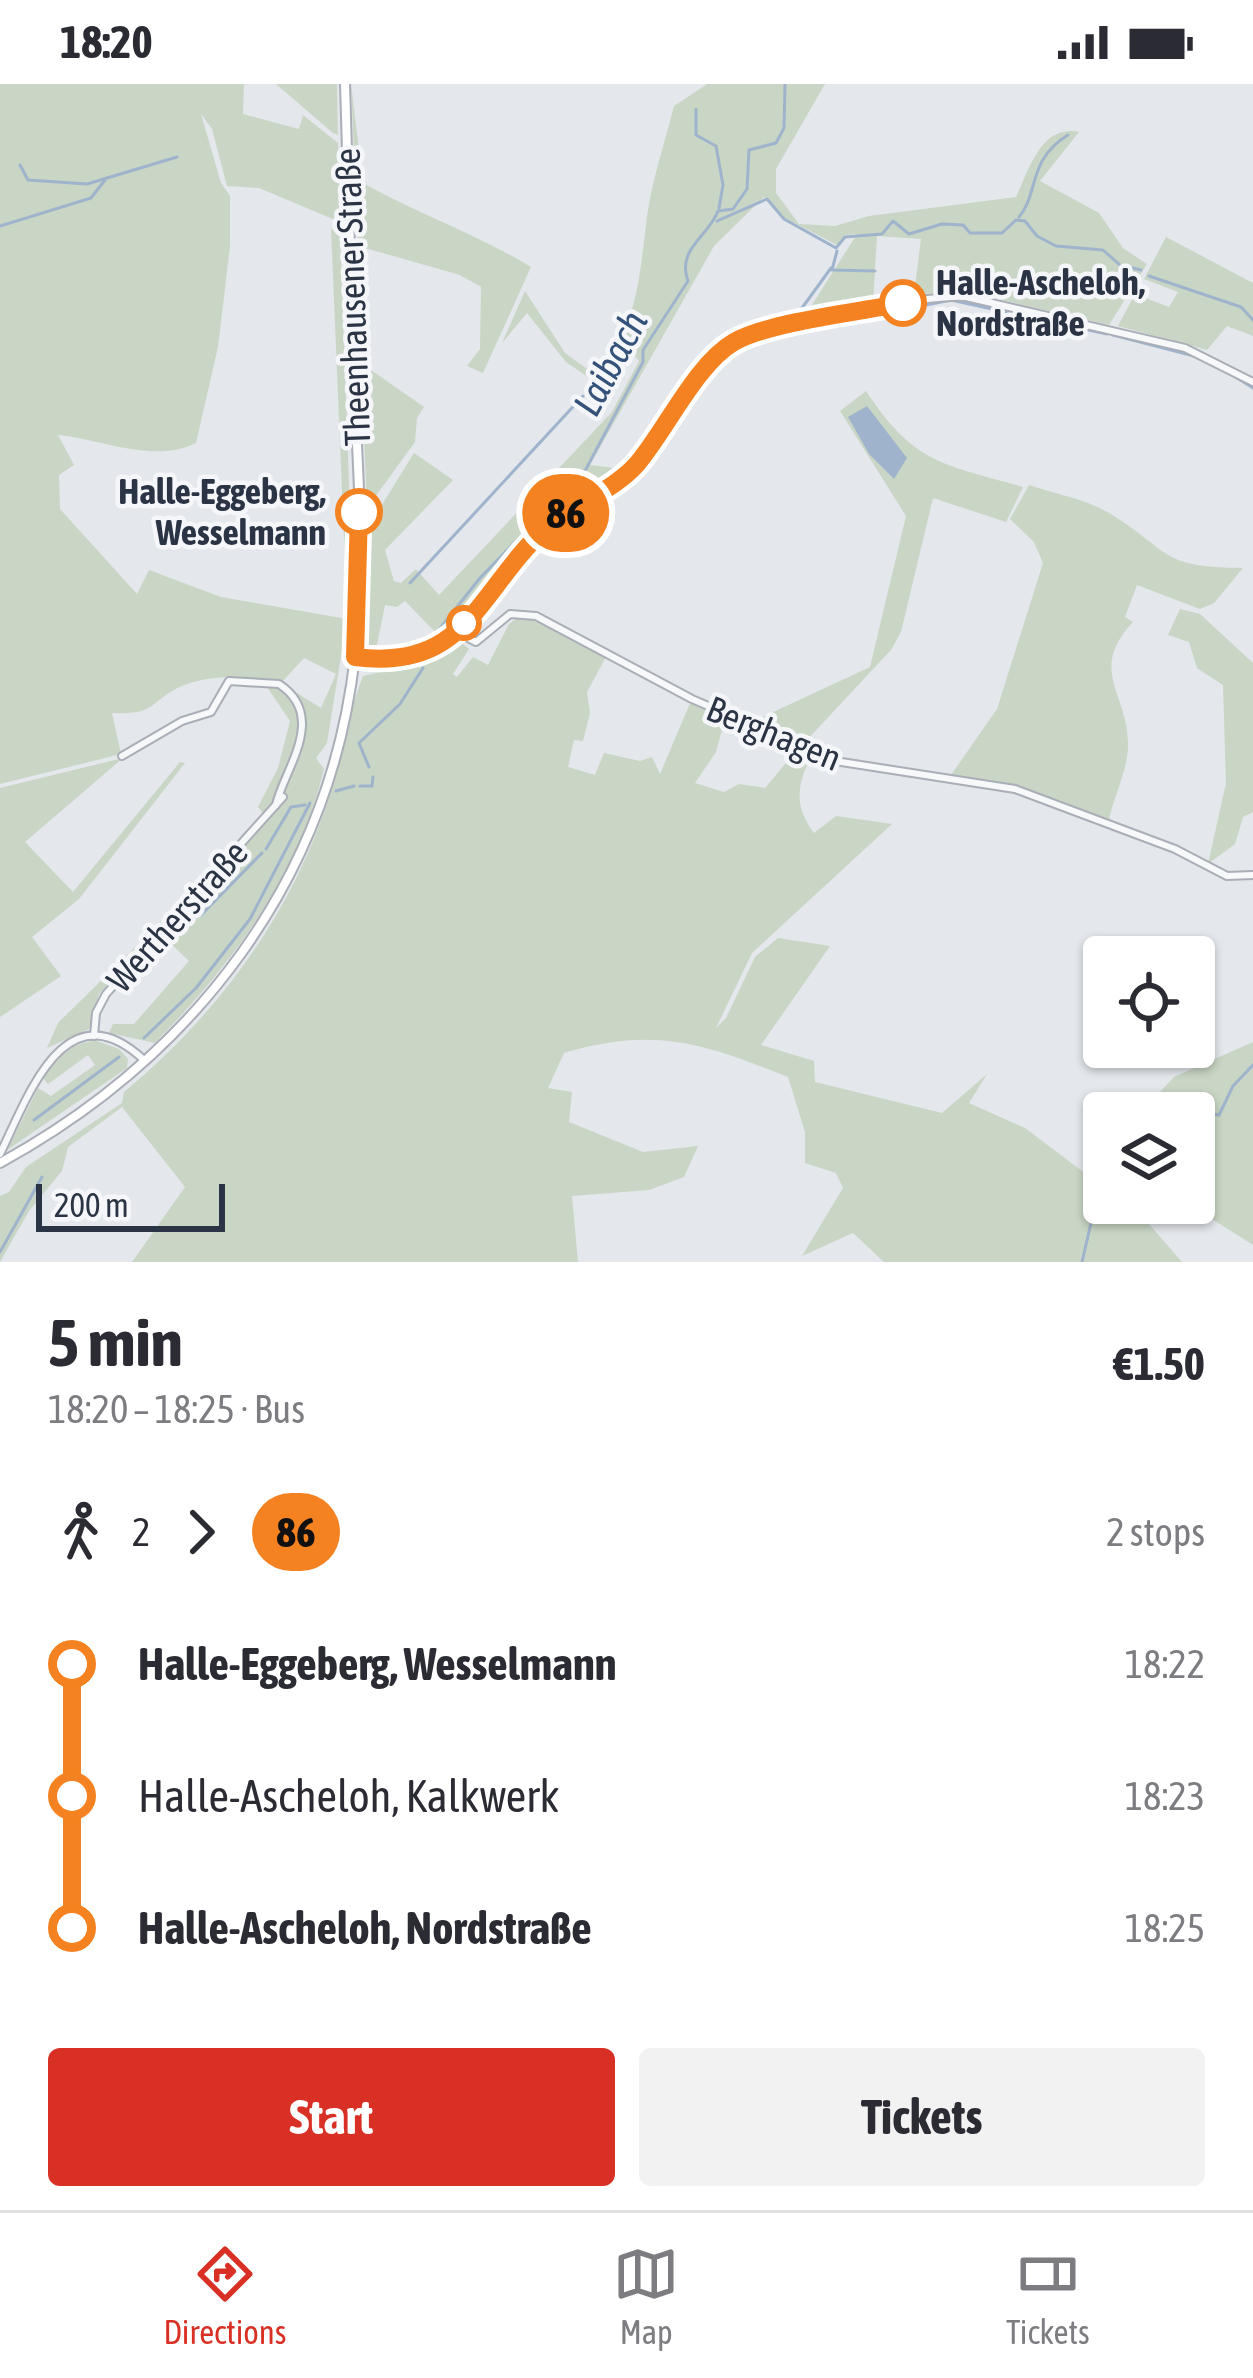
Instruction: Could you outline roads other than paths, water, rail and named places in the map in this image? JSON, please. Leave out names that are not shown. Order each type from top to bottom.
[{"type":"main road","name":"Theenhausener Straße","points":[[0,1154],[21,1152],[146,1063],[231,972],[281,895],[316,818],[337,752],[355,657],[359,512],[345,84]]},
{"type":"street","points":[[355,657],[415,658],[455,631],[544,530],[636,465],[717,356],[739,339],[951,295],[1185,348],[1253,382]]},
{"type":"street","name":"Berghagen","points":[[455,631],[476,641],[510,614],[536,616],[692,699],[835,761],[1015,789],[1174,849],[1227,877],[1253,875]]},
{"type":"street","name":"Wertherstraße","points":[[122,756],[182,721],[211,712],[229,681],[278,684],[289,692],[297,711],[300,746],[276,805]]},
{"type":"street","name":"Wertherstraße","points":[[94,1036],[96,1012],[106,994],[283,797]]},
{"type":"street","name":"Wertherstraße","points":[[0,1154],[50,1058],[71,1041],[94,1036],[123,1044],[146,1063]]},
{"type":"water","points":[[867,406],[907,458],[894,479],[869,454],[848,417]]},
{"type":"waterway","name":"Laibach","points":[[438,631],[480,578],[586,469],[643,362],[643,350],[688,281],[685,270],[690,251],[718,211],[733,209],[747,189],[749,150],[776,143],[784,128],[785,84]]},
{"type":"waterway","name":"Laibach","points":[[696,109],[696,135],[716,146],[723,185],[719,208]]},
{"type":"waterway","name":"Laibach","points":[[1019,217],[1046,155],[1068,135]]},
{"type":"waterway","points":[[20,165],[28,180],[87,184],[177,157]]},
{"type":"waterway","points":[[0,226],[91,198],[105,180]]},
{"type":"waterway","name":"Laibach","points":[[717,221],[767,199],[784,219],[836,248],[845,237],[882,234],[893,221],[909,234],[942,224],[963,225],[970,233],[1002,233],[1016,220],[1025,221],[1037,236],[1056,246],[1103,250],[1120,265],[1141,270]]},
{"type":"waterway","name":"Laibach","points":[[837,251],[832,270],[875,271]]},
{"type":"waterway","points":[[794,319],[831,268]]},
{"type":"waterway","name":"Laibach","points":[[1149,276],[1241,307],[1253,320]]},
{"type":"waterway","points":[[792,332],[951,300],[1107,334]]},
{"type":"waterway","points":[[472,625],[547,536],[641,469],[731,350],[781,335]]},
{"type":"waterway","points":[[1113,335],[1194,356]]},
{"type":"waterway","points":[[1234,376],[1253,388]]},
{"type":"waterway","points":[[410,583],[583,396]]},
{"type":"waterway","name":"Laibach","points":[[419,647],[429,640]]},
{"type":"waterway","name":"Laibach","points":[[369,767],[359,743],[400,704],[423,668]]},
{"type":"waterway","name":"Laibach","points":[[360,786],[372,786],[373,777]]},
{"type":"waterway","name":"Laibach","points":[[336,791],[354,786]]},
{"type":"waterway","name":"Laibach","points":[[144,1038],[196,988],[250,919],[310,803]]},
{"type":"waterway","points":[[266,849],[291,807],[305,805]]},
{"type":"waterway","points":[[201,915],[262,853]]},
{"type":"waterway","name":"Laibach","points":[[34,1120],[119,1057]]},
{"type":"waterway","points":[[1215,1114],[1253,1065]]},
{"type":"waterway","name":"Laibach","points":[[0,1252],[42,1177]]},
{"type":"waterway","points":[[1082,1262],[1091,1224]]},
{"type":"place","name":"Halle-Ascheloh, Nordstraße","points":[[903,303]]},
{"type":"place","name":"Halle-Eggeberg, Wesselmann","points":[[359,512]]}]
